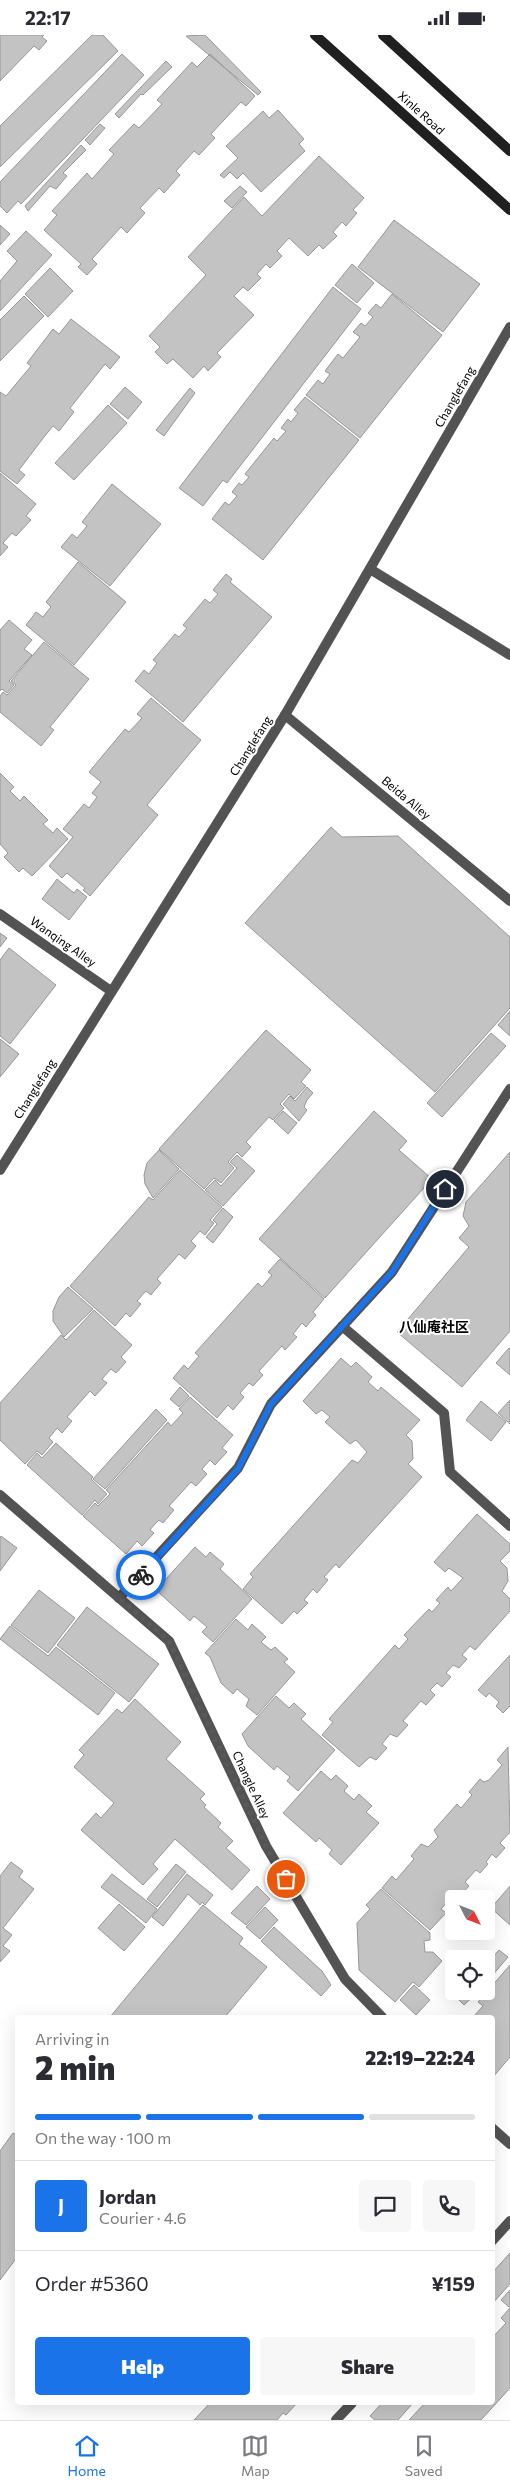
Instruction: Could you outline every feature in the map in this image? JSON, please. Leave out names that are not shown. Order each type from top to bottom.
[{"type":"main road","name":"Xinle Road","points":[[315,35],[510,210]]},
{"type":"main road","points":[[383,35],[510,151]]},
{"type":"street","name":"Changlefang","points":[[0,1170],[285,715],[510,327]]},
{"type":"street","points":[[370,569],[510,655]]},
{"type":"street","name":"Beida Alley","points":[[285,715],[510,901]]},
{"type":"street","name":"Wanqing Alley","points":[[0,914],[111,991]]},
{"type":"street","points":[[119,1598],[238,1469],[271,1404],[392,1272],[510,1089]]},
{"type":"street","points":[[342,1325],[444,1413],[450,1472],[510,1526]]},
{"type":"street","name":"Changle Alley","points":[[0,1495],[169,1641],[266,1846],[345,1979],[380,2015]]},
{"type":"street","points":[[495,2131],[510,2145]]},
{"type":"street","points":[[495,2238],[510,2221]]},
{"type":"street","points":[[336,2420],[350,2405]]},
{"type":"building","points":[[0,35],[44,35],[42,37],[47,41],[39,50],[34,46],[0,81]]},
{"type":"building","points":[[92,35],[103,35],[118,51],[0,167],[0,126]]},
{"type":"building","points":[[205,35],[261,92],[258,95],[186,36]]},
{"type":"building","points":[[122,54],[144,75],[21,204],[18,201],[7,213],[0,206],[0,182]]},
{"type":"building","points":[[210,54],[255,96],[246,106],[241,102],[211,134],[215,138],[199,155],[194,151],[176,171],[180,175],[164,193],[159,188],[140,208],[145,213],[127,233],[121,227],[92,259],[97,264],[87,275],[78,267],[81,264],[44,230],[57,215],[52,211],[87,173],[92,179],[114,154],[109,150],[134,124],[139,128],[162,104],[157,100],[192,62],[197,67]]},
{"type":"building","points":[[166,61],[172,67],[143,95],[141,94],[119,118],[115,114]]},
{"type":"building","points":[[278,110],[304,139],[299,144],[305,151],[261,192],[243,173],[237,179],[230,172],[224,178],[220,175],[238,158],[226,146],[263,111],[269,118]]},
{"type":"building","points":[[100,124],[105,128],[90,145],[85,140]]},
{"type":"building","points":[[81,145],[86,150],[63,173],[67,176],[56,189],[50,186],[28,211],[25,206]]},
{"type":"building","points":[[319,156],[364,198],[353,210],[357,213],[346,226],[342,222],[333,232],[337,236],[323,249],[319,245],[308,256],[289,238],[277,251],[282,256],[270,268],[266,264],[257,274],[261,278],[248,291],[243,287],[234,296],[254,315],[217,353],[221,357],[208,371],[204,366],[193,378],[173,359],[167,364],[155,352],[160,347],[149,336],[206,275],[188,257],[244,197],[262,216]]},
{"type":"building","points":[[240,186],[247,192],[232,208],[224,201]]},
{"type":"building","points":[[394,220],[480,284],[443,332],[358,267]]},
{"type":"building","points":[[0,225],[10,234],[0,245]]},
{"type":"building","points":[[26,231],[52,255],[0,311],[0,281],[17,261],[7,251]]},
{"type":"building","points":[[352,264],[374,283],[357,303],[335,285]]},
{"type":"building","points":[[50,268],[73,291],[48,317],[25,294]]},
{"type":"building","points":[[333,287],[361,309],[227,483],[223,480],[203,506],[179,488]]},
{"type":"building","points":[[392,294],[442,335],[360,438],[306,395],[318,380],[323,384],[330,374],[325,371],[338,354],[343,358],[360,337],[353,332],[361,323],[365,326],[373,317],[368,313],[376,304],[381,308]]},
{"type":"building","points":[[24,296],[44,316],[0,361],[0,320]]},
{"type":"building","points":[[71,319],[120,357],[110,369],[105,364],[70,408],[74,412],[59,431],[53,426],[44,437],[19,470],[25,475],[17,484],[0,471],[0,392],[6,396],[31,366],[27,363],[53,329],[59,334]]},
{"type":"building","points":[[125,387],[142,402],[128,419],[110,404]]},
{"type":"building","points":[[190,388],[195,393],[164,436],[156,430]]},
{"type":"building","points":[[305,397],[359,440],[263,560],[212,519],[225,502],[229,505],[237,496],[232,492],[239,483],[242,485],[249,477],[245,474],[274,438],[277,441],[286,431],[281,428],[288,419],[291,422],[298,413],[294,410]]},
{"type":"building","points":[[108,405],[127,423],[74,480],[55,463]]},
{"type":"building","points":[[0,473],[36,504],[26,516],[31,520],[16,536],[12,533],[3,543],[8,547],[0,556]]},
{"type":"building","points":[[112,484],[161,524],[110,586],[61,547],[72,534],[77,538],[87,526],[82,522]]},
{"type":"building","points":[[78,562],[126,602],[74,665],[26,625],[36,612],[43,617],[51,607],[46,602]]},
{"type":"building","points":[[226,574],[232,579],[230,582],[272,617],[183,722],[135,681],[144,670],[149,674],[157,663],[153,660],[175,634],[179,637],[187,628],[183,625],[205,599],[210,603],[218,594],[213,590]]},
{"type":"building","points":[[9,620],[32,640],[24,649],[32,655],[9,681],[14,685],[7,693],[2,689],[0,691],[0,630]]},
{"type":"building","points":[[44,642],[89,679],[50,727],[54,730],[41,746],[0,712],[0,696],[3,692],[7,695],[16,685],[11,681]]},
{"type":"building","points":[[151,698],[201,740],[147,805],[158,815],[90,896],[83,890],[85,888],[67,873],[62,878],[49,866],[73,837],[63,829],[84,804],[89,808],[97,797],[92,793],[101,782],[89,772],[125,729],[129,732],[142,718],[137,714]]},
{"type":"building","points":[[0,773],[14,787],[10,791],[20,801],[24,796],[48,820],[43,824],[53,833],[57,828],[68,839],[32,876],[23,868],[19,872],[4,857],[8,853],[0,844]]},
{"type":"building","points":[[331,827],[342,837],[398,836],[510,937],[510,1008],[435,1092],[245,923]]},
{"type":"building","points":[[57,879],[74,893],[77,889],[87,897],[69,920],[42,899]]},
{"type":"building","points":[[0,933],[7,938],[0,947]]},
{"type":"building","points":[[9,948],[56,985],[10,1044],[0,1036],[0,960]]},
{"type":"building","points":[[510,1011],[510,1036],[498,1025]]},
{"type":"building","points":[[266,1030],[311,1070],[301,1082],[306,1086],[294,1099],[289,1094],[280,1104],[284,1108],[273,1120],[269,1117],[246,1142],[251,1147],[242,1157],[237,1152],[228,1162],[234,1168],[221,1183],[214,1178],[204,1189],[159,1149]]},
{"type":"building","points":[[491,1033],[506,1046],[442,1117],[427,1103]]},
{"type":"building","points":[[0,1039],[19,1054],[0,1077]]},
{"type":"building","points":[[307,1087],[313,1093],[304,1107],[307,1110],[299,1121],[283,1104],[290,1096],[295,1101]]},
{"type":"building","points":[[283,1111],[297,1123],[288,1134],[274,1121]]},
{"type":"building","points":[[374,1111],[407,1141],[399,1150],[432,1179],[325,1298],[259,1239]]},
{"type":"building","points":[[159,1150],[179,1169],[153,1198],[145,1184],[144,1175],[147,1163]]},
{"type":"building","points":[[510,1152],[510,1331],[462,1387],[397,1332],[469,1247],[459,1238],[469,1226],[463,1216],[466,1202]]},
{"type":"building","points":[[237,1155],[255,1171],[223,1206],[205,1190],[215,1180],[221,1186],[237,1168],[230,1162]]},
{"type":"building","points":[[180,1170],[222,1207],[210,1220],[214,1223],[205,1235],[200,1231],[191,1241],[196,1246],[185,1259],[179,1254],[157,1279],[161,1283],[151,1295],[146,1291],[137,1301],[141,1304],[130,1317],[126,1313],[115,1326],[70,1286],[149,1197],[153,1200]]},
{"type":"building","points":[[223,1208],[233,1217],[213,1243],[206,1237],[217,1224],[213,1220]]},
{"type":"building","points":[[280,1259],[324,1299],[313,1312],[316,1315],[306,1327],[302,1323],[293,1334],[297,1337],[285,1350],[282,1346],[259,1371],[263,1375],[253,1386],[249,1383],[240,1393],[244,1397],[233,1410],[228,1405],[217,1418],[173,1378],[184,1365],[188,1369],[199,1356],[195,1353],[258,1283],[262,1287],[272,1275],[268,1272]]},
{"type":"building","points":[[68,1287],[93,1309],[64,1337],[53,1321],[53,1311],[59,1297]]},
{"type":"building","points":[[94,1310],[132,1345],[121,1357],[126,1362],[116,1373],[111,1369],[102,1379],[107,1383],[95,1396],[90,1391],[67,1417],[72,1421],[62,1433],[57,1428],[49,1438],[53,1442],[42,1455],[37,1451],[25,1464],[0,1440],[0,1403],[61,1335],[66,1340]]},
{"type":"building","points":[[510,1349],[510,1375],[496,1363]]},
{"type":"building","points":[[341,1358],[351,1367],[356,1362],[372,1377],[368,1382],[378,1391],[381,1387],[420,1420],[406,1435],[412,1441],[413,1459],[408,1464],[422,1477],[339,1568],[336,1564],[324,1577],[328,1580],[317,1593],[313,1589],[304,1600],[308,1603],[297,1614],[294,1611],[282,1624],[243,1589],[253,1577],[250,1574],[352,1460],[358,1463],[367,1452],[356,1440],[350,1444],[325,1422],[330,1417],[322,1410],[316,1414],[303,1401]]},
{"type":"building","points":[[180,1387],[189,1396],[179,1407],[170,1399]]},
{"type":"building","points":[[190,1397],[233,1435],[222,1448],[227,1452],[215,1465],[210,1460],[202,1469],[207,1474],[196,1486],[191,1482],[169,1506],[174,1510],[163,1523],[159,1520],[150,1530],[154,1533],[142,1546],[137,1541],[126,1554],[83,1516],[95,1503],[98,1506],[110,1494],[106,1490],[168,1422],[171,1426],[183,1413],[179,1409]]},
{"type":"building","points":[[510,1400],[510,1424],[498,1413]]},
{"type":"building","points":[[481,1401],[506,1422],[491,1441],[466,1420]]},
{"type":"building","points":[[156,1409],[167,1420],[105,1489],[93,1479]]},
{"type":"building","points":[[56,1443],[93,1477],[91,1479],[107,1494],[98,1504],[95,1500],[82,1515],[27,1465],[37,1453],[42,1458]]},
{"type":"building","points":[[477,1514],[510,1544],[510,1551],[500,1561],[507,1568],[508,1581],[502,1591],[510,1599],[510,1611],[475,1650],[470,1646],[462,1655],[467,1659],[459,1668],[453,1665],[446,1673],[451,1677],[442,1687],[437,1683],[430,1690],[435,1695],[426,1705],[421,1701],[403,1721],[408,1725],[397,1737],[390,1734],[382,1744],[387,1748],[376,1760],[370,1757],[359,1767],[322,1735],[333,1722],[329,1719],[395,1645],[399,1649],[408,1639],[404,1635],[429,1609],[432,1612],[440,1603],[436,1600],[448,1587],[451,1591],[463,1578],[449,1568],[445,1572],[434,1562]]},
{"type":"building","points":[[1,1536],[17,1548],[0,1571],[0,1538]]},
{"type":"building","points":[[195,1547],[206,1557],[210,1552],[224,1564],[220,1569],[252,1599],[213,1642],[202,1632],[207,1627],[194,1616],[190,1621],[156,1590]]},
{"type":"building","points":[[39,1590],[75,1618],[48,1653],[11,1625]]},
{"type":"building","points":[[87,1607],[159,1664],[129,1702],[57,1645]]},
{"type":"building","points":[[236,1619],[248,1630],[252,1624],[266,1637],[261,1642],[271,1650],[275,1647],[288,1659],[284,1662],[295,1672],[257,1715],[246,1706],[249,1699],[237,1689],[233,1694],[221,1683],[210,1657],[205,1653]]},
{"type":"building","points":[[10,1626],[48,1656],[56,1647],[115,1693],[98,1715],[0,1639]]},
{"type":"building","points":[[510,1655],[510,1706],[503,1713],[496,1706],[499,1702],[489,1693],[486,1697],[478,1690]]},
{"type":"building","points":[[276,1696],[289,1708],[294,1703],[306,1714],[301,1719],[335,1750],[298,1791],[287,1781],[290,1777],[277,1766],[274,1770],[248,1746],[242,1734]]},
{"type":"building","points":[[135,1699],[181,1742],[166,1759],[205,1794],[200,1799],[206,1805],[204,1807],[221,1823],[218,1827],[233,1841],[226,1848],[250,1870],[232,1890],[175,1839],[153,1864],[158,1869],[143,1885],[81,1830],[96,1813],[101,1818],[114,1803],[74,1767],[84,1755],[79,1750],[117,1709],[122,1713]]},
{"type":"building","points":[[508,1747],[510,1832],[500,1843],[505,1848],[496,1858],[492,1854],[486,1862],[488,1864],[480,1873],[476,1870],[465,1882],[469,1886],[465,1890],[445,1890],[445,1904],[441,1909],[445,1914],[430,1930],[382,1888],[392,1876],[396,1880],[414,1859],[411,1856],[421,1844],[428,1847],[438,1837],[434,1830],[457,1804],[461,1808],[472,1795],[469,1792],[480,1779],[484,1782],[489,1780],[502,1765],[497,1760]]},
{"type":"building","points":[[321,1771],[331,1780],[336,1775],[348,1786],[344,1791],[354,1800],[359,1794],[372,1806],[366,1812],[379,1823],[341,1865],[329,1854],[332,1850],[319,1838],[316,1842],[283,1813]]},
{"type":"building","points":[[11,1862],[23,1871],[19,1877],[34,1889],[3,1928],[12,1935],[3,1946],[10,1951],[0,1962],[0,1876]]},
{"type":"building","points":[[176,1864],[186,1872],[157,1907],[147,1899]]},
{"type":"building","points":[[112,1874],[157,1909],[146,1923],[101,1887]]},
{"type":"building","points":[[187,1874],[213,1895],[205,1905],[202,1902],[200,1905],[188,1894],[163,1926],[152,1917]]},
{"type":"building","points":[[257,1886],[270,1899],[246,1925],[231,1913]]},
{"type":"building","points":[[510,1886],[510,1925],[495,1912],[495,1903]]},
{"type":"building","points":[[381,1889],[430,1933],[430,1940],[424,1941],[425,1952],[433,1952],[442,1961],[419,1987],[413,1982],[395,2002],[359,1970],[357,1923],[370,1909],[366,1905]]},
{"type":"building","points":[[119,1904],[145,1927],[124,1951],[98,1928]]},
{"type":"building","points":[[203,1905],[243,1938],[239,1944],[267,1967],[227,2015],[112,2015]]},
{"type":"building","points":[[265,1907],[278,1920],[260,1939],[246,1927]]},
{"type":"building","points":[[274,1927],[322,1971],[331,1985],[321,1996],[261,1941]]},
{"type":"building","points":[[499,1950],[508,1957],[495,1972],[495,1955]]},
{"type":"building","points":[[510,1965],[510,2057],[495,2075],[495,2015],[475,2015],[483,2006],[478,2002],[480,2000],[495,2000],[495,1982]]},
{"type":"building","points":[[414,1985],[430,2000],[416,2015],[400,2000]]},
{"type":"building","points":[[459,2000],[469,2000],[464,2005]]},
{"type":"building","points":[[13,2133],[15,2134],[15,2260],[0,2280],[0,2151]]},
{"type":"building","points":[[510,2253],[510,2284],[495,2301],[495,2270]]},
{"type":"building","points":[[510,2290],[510,2306],[509,2307],[501,2300]]},
{"type":"building","points":[[510,2308],[510,2388],[495,2405],[495,2335],[506,2323],[501,2318]]},
{"type":"building","points":[[208,2405],[295,2405],[286,2415],[283,2413],[277,2420],[194,2420]]},
{"type":"building","points":[[380,2405],[411,2405],[398,2420],[375,2420],[370,2416]]},
{"type":"building","points":[[423,2405],[495,2405],[481,2420],[409,2420]]},
{"type":"way so far","points":[[141,1575],[119,1598],[169,1641],[266,1846],[286,1879]]},
{"type":"district","name":"八仙庵社区","points":[[434,1327]]},
{"type":"route","points":[[141,1575],[238,1469],[271,1404],[392,1272],[445,1189]]}]
